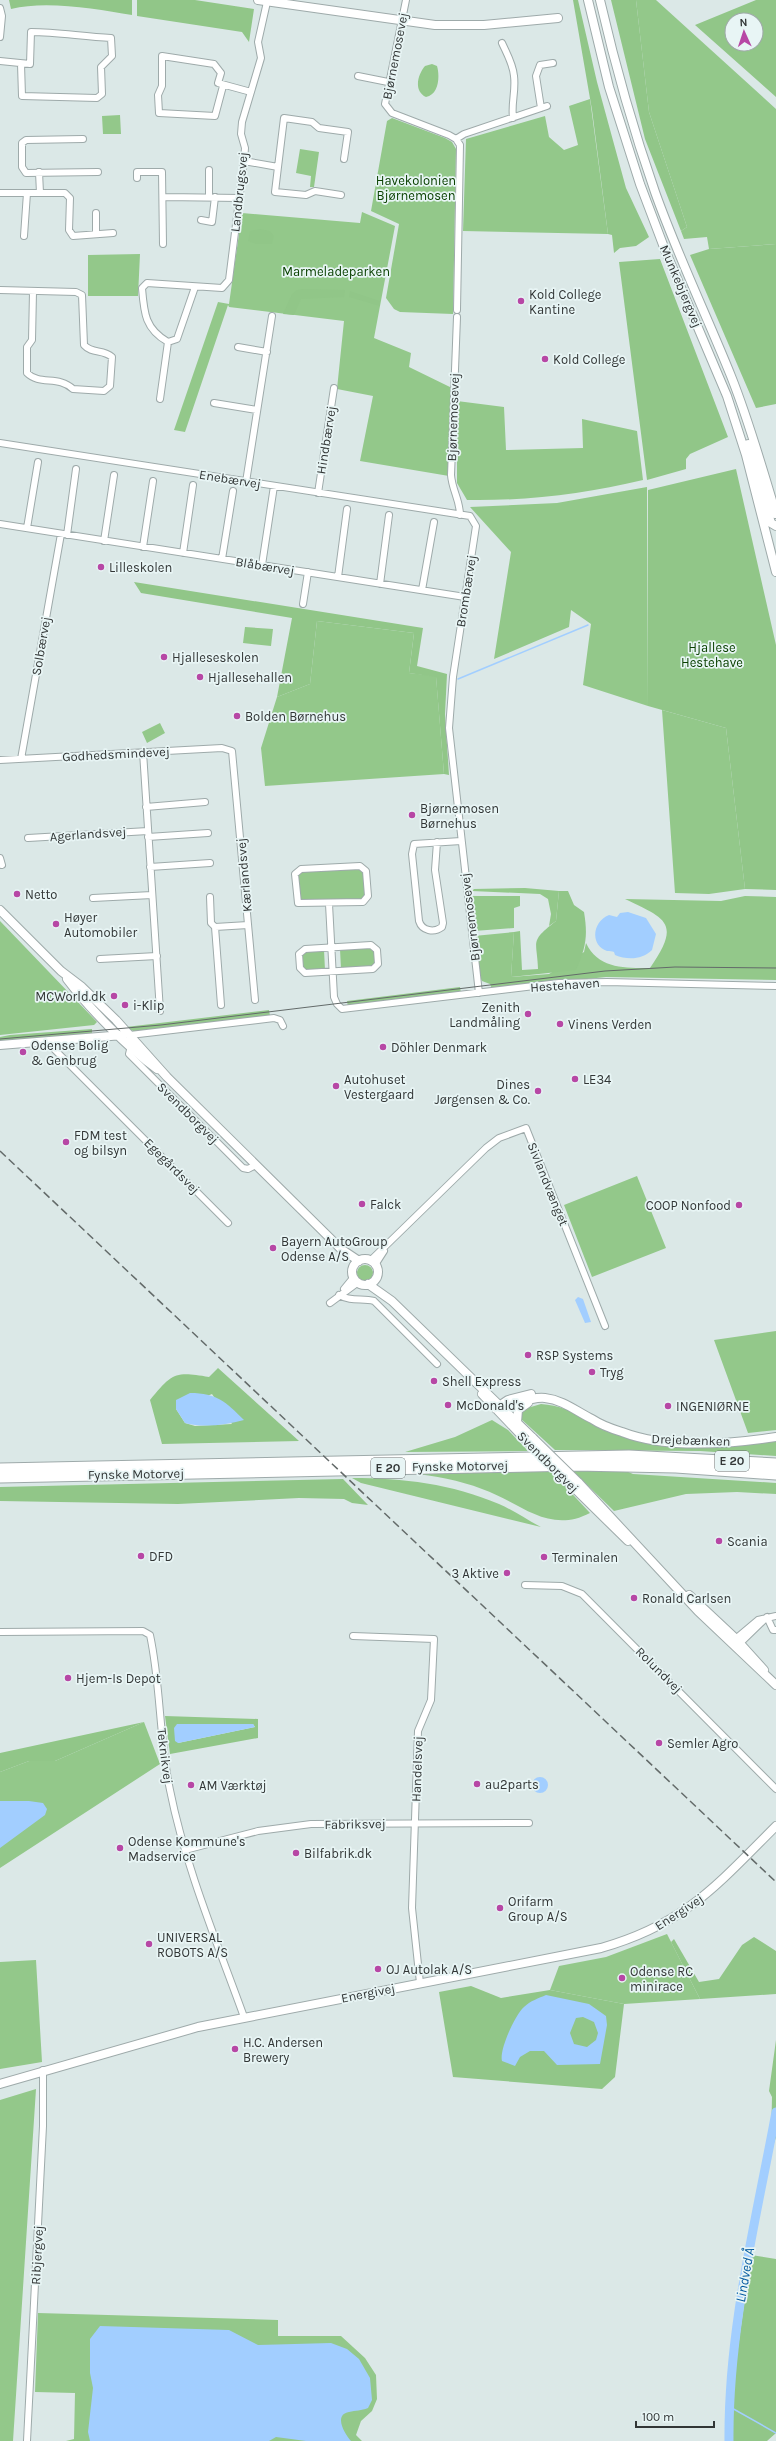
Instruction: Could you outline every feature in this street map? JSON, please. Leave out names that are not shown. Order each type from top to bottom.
[{"type":"highway","name":"Fynske Motorvej","points":[[0,1468],[629,1456],[776,1464]]},
{"type":"highway","name":"Fynske Motorvej","points":[[0,1477],[567,1465],[676,1467],[776,1474]]},
{"type":"street","points":[[258,0],[402,22],[435,25],[484,25],[558,18]]},
{"type":"street","name":"Bjørnemosevej","points":[[406,0],[384,100],[386,108],[392,113],[456,139]]},
{"type":"street","name":"Munkebjergvej","points":[[588,0],[608,87],[640,184],[665,250],[719,376],[746,455],[776,572]]},
{"type":"street","name":"Munkebjergvej","points":[[600,0],[611,51],[639,146],[672,235],[731,377],[751,430],[776,514]]},
{"type":"street","name":"Landbrugsvej","points":[[195,286],[222,288],[229,280],[244,161],[245,148],[241,134],[242,122],[261,58],[258,42],[267,2]]},
{"type":"street","points":[[0,8],[2,16],[0,37]]},
{"type":"street","points":[[0,61],[30,64],[31,32],[64,32],[82,37],[111,38],[112,56],[102,67],[102,94],[98,98],[22,96],[21,64]]},
{"type":"street","points":[[502,43],[511,64],[514,76],[511,104],[514,118]]},
{"type":"street","points":[[223,86],[215,116],[158,113],[158,95],[162,86],[162,56],[214,64],[221,73],[218,83],[223,86],[251,92]]},
{"type":"street","points":[[541,108],[536,76],[540,65],[553,63]]},
{"type":"street","points":[[358,76],[388,82]]},
{"type":"street","points":[[457,310],[462,153],[456,139],[464,134],[547,106]]},
{"type":"street","points":[[341,195],[315,191],[306,195],[275,192],[284,118],[312,122],[319,128],[348,132],[344,159]]},
{"type":"street","points":[[84,140],[26,140],[22,143],[22,167],[26,173],[98,172]]},
{"type":"street","points":[[244,161],[278,167]]},
{"type":"street","points":[[201,220],[212,222],[212,197],[209,170]]},
{"type":"street","points":[[39,172],[40,193]]},
{"type":"street","points":[[137,178],[137,172],[162,172],[164,197],[163,244]]},
{"type":"street","points":[[0,193],[65,193],[70,198],[69,230],[73,236],[90,236],[96,233],[113,233]]},
{"type":"street","points":[[24,236],[27,193]]},
{"type":"street","points":[[164,197],[240,198]]},
{"type":"street","points":[[96,212],[96,233]]},
{"type":"street","points":[[147,283],[195,286],[176,339],[168,342],[156,336],[150,328],[144,309],[142,288],[147,283]]},
{"type":"street","points":[[0,290],[76,292],[82,295],[84,345],[89,350],[107,352],[112,357],[110,386],[104,391],[73,389],[66,382],[33,379],[27,373],[27,347],[32,340],[33,292]]},
{"type":"street","points":[[246,482],[272,316]]},
{"type":"street","name":"Bjørnemosevej","points":[[457,317],[451,475],[453,491],[460,503],[460,515]]},
{"type":"street","points":[[160,399],[168,342]]},
{"type":"street","points":[[238,347],[266,352]]},
{"type":"street","points":[[719,376],[727,386],[756,466],[771,523],[776,527],[766,532]]},
{"type":"street","name":"Hindbærvej","points":[[318,493],[334,388]]},
{"type":"street","points":[[214,403],[258,410]]},
{"type":"street","name":"Enebærvej","points":[[0,443],[460,515]]},
{"type":"street","points":[[27,528],[38,462]]},
{"type":"street","points":[[64,534],[76,469]]},
{"type":"street","points":[[104,541],[114,475]]},
{"type":"street","points":[[143,547],[153,481]]},
{"type":"street","points":[[183,552],[193,485]]},
{"type":"street","points":[[262,565],[274,486]]},
{"type":"street","name":"Blåbærvej","points":[[222,559],[233,491]]},
{"type":"street","points":[[338,577],[347,509]]},
{"type":"street","points":[[380,584],[390,515]]},
{"type":"street","name":"Brombærvej","points":[[453,677],[476,526],[470,516],[460,515]]},
{"type":"street","points":[[422,590],[434,522]]},
{"type":"street","name":"Blåbærvej","points":[[0,524],[465,597]]},
{"type":"street","name":"Solbærvej","points":[[21,759],[64,534]]},
{"type":"street","name":"Blåbærvej","points":[[303,604],[308,572]]},
{"type":"street","name":"Bjørnemosevej","points":[[453,677],[449,728],[479,994]]},
{"type":"street","name":"Godhedsmindevej","points":[[0,760],[222,748],[232,751]]},
{"type":"street","name":"Kærlandsvej","points":[[232,751],[255,1000]]},
{"type":"street","points":[[143,752],[160,1011]]},
{"type":"street","points":[[146,807],[205,802]]},
{"type":"street","name":"Agerlandsvej","points":[[28,838],[208,833]]},
{"type":"street","points":[[437,842],[435,870],[443,923],[442,927],[435,931],[420,926],[412,854],[414,844],[437,842],[461,841]]},
{"type":"street","points":[[0,858],[2,865]]},
{"type":"street","points":[[150,867],[210,863]]},
{"type":"street","points":[[344,866],[364,867],[366,871],[366,899],[363,902],[329,904],[298,903],[296,881],[297,871],[301,869],[344,866]]},
{"type":"street","points":[[93,898],[152,895]]},
{"type":"street","points":[[210,897],[211,923],[215,927],[221,1005]]},
{"type":"street","points":[[329,904],[332,972]]},
{"type":"street","name":"Svendborgvej","points":[[0,910],[61,971],[82,987],[130,1035],[168,1077],[356,1264]]},
{"type":"street","points":[[215,927],[248,925]]},
{"type":"street","points":[[371,945],[377,950],[378,964],[373,969],[332,972],[305,973],[300,968],[301,951],[305,949],[371,945]]},
{"type":"street","points":[[100,959],[157,956]]},
{"type":"street","name":"Svendborgvej","points":[[61,971],[77,993],[120,1036],[168,1077]]},
{"type":"street","name":"Hestehaven","points":[[332,972],[337,1004],[342,1009],[355,1009],[559,983],[607,982],[776,986]]},
{"type":"street","points":[[0,1045],[120,1036],[274,1018],[280,1020],[283,1026]]},
{"type":"street","name":"Egegårdsvej","points":[[51,1040],[53,1048],[228,1223]]},
{"type":"street","name":"Svendborgvej","points":[[131,1046],[129,1054],[243,1168],[248,1169],[256,1165]]},
{"type":"street","name":"Sivlandvænget","points":[[373,1263],[384,1250],[486,1148],[499,1138],[526,1128],[605,1326]]},
{"type":"street","points":[[330,1303],[355,1280],[356,1264],[373,1263],[376,1277],[368,1284],[355,1280]]},
{"type":"street","name":"Svendborgvej","points":[[376,1277],[392,1300],[499,1408],[523,1437],[621,1535],[650,1560]]},
{"type":"street","name":"Svendborgvej","points":[[368,1284],[392,1300]]},
{"type":"street","points":[[339,1295],[347,1300],[367,1299],[374,1301],[438,1364]]},
{"type":"street","points":[[499,1408],[527,1394],[556,1394],[572,1401],[608,1427]]},
{"type":"street","name":"Drejebænken","points":[[499,1408],[534,1398],[558,1401],[608,1427],[632,1435],[663,1441],[734,1441],[776,1437]]},
{"type":"street","points":[[517,1422],[516,1413],[525,1404],[534,1401],[558,1401]]},
{"type":"street","name":"Svendborgvej","points":[[499,1408],[517,1422],[578,1482],[650,1560],[736,1643],[776,1685]]},
{"type":"street","name":"Rolundvej","points":[[525,1585],[562,1586],[582,1594],[776,1789]]},
{"type":"street","points":[[736,1643],[767,1617],[776,1616]]},
{"type":"street","points":[[767,1617],[773,1630],[776,1630]]},
{"type":"street","name":"Teknikvej","points":[[0,1632],[143,1631],[150,1634],[169,1789],[185,1850],[244,2017]]},
{"type":"street","name":"Handelsvej","points":[[353,1636],[434,1640],[431,1700],[418,1731],[412,1908],[420,1982]]},
{"type":"street","name":"Fabriksvej","points":[[185,1850],[230,1837],[284,1827],[311,1824],[529,1823]]},
{"type":"street","name":"Energivej","points":[[0,2084],[43,2070],[167,2035],[244,2017],[600,1948],[650,1931],[686,1911],[705,1897],[776,1826]]},
{"type":"street","name":"Energivej","points":[[0,2080],[43,2070]]},
{"type":"street","name":"Ribjergvej","points":[[27,2441],[43,2126],[43,2070]]},
{"type":"green space","points":[[9,0],[132,0],[132,15],[55,5],[25,6],[11,9]]},
{"type":"green space","points":[[137,0],[195,0],[254,9],[249,42],[242,32],[137,16]]},
{"type":"green space","points":[[573,0],[578,0],[597,82],[626,188],[649,237],[636,246],[620,248],[614,253],[612,235],[608,234],[592,110]]},
{"type":"green space","points":[[611,0],[636,0],[649,112],[687,227],[681,231],[645,139]]},
{"type":"green space","points":[[636,0],[656,0],[776,109],[776,244],[709,249],[707,237],[684,239],[681,231],[687,227],[649,112]]},
{"type":"green space","points":[[756,0],[776,0],[776,97],[725,52],[764,52],[764,12],[727,12]]},
{"type":"green space","points":[[724,13],[724,51],[695,25]]},
{"type":"green space","points":[[432,64],[437,66],[438,84],[434,93],[426,97],[419,91],[418,82],[422,69],[425,66]]},
{"type":"green space","points":[[590,99],[608,234],[463,231],[466,139],[545,116],[549,137],[564,150],[578,145],[569,106]]},
{"type":"green space","points":[[120,115],[121,134],[103,134],[102,116]]},
{"type":"green space","name":"Havekolonien Bjørnemosen","points":[[392,118],[445,138],[452,142],[456,149],[453,314],[400,312],[394,309],[386,298],[399,224],[371,211],[387,121]]},
{"type":"green space","points":[[300,149],[319,152],[314,187],[310,187],[311,176],[296,173]]},
{"type":"green space","name":"Marmeladeparken","points":[[362,212],[395,226],[374,338],[411,353],[409,367],[452,388],[449,476],[360,461],[373,396],[337,389],[344,321],[229,307],[228,305],[185,432],[174,430],[218,302],[229,304],[242,213],[360,223]]},
{"type":"green space","points":[[260,229],[270,231],[274,236],[272,244],[256,244],[248,241],[250,231]]},
{"type":"green space","points":[[776,244],[776,404],[756,408],[690,255],[709,249]]},
{"type":"green space","points":[[140,254],[138,296],[88,296],[88,255]]},
{"type":"green space","points":[[660,259],[728,437],[690,454],[686,459],[686,469],[647,480],[619,262]]},
{"type":"green space","points":[[297,290],[345,290],[344,297],[301,299],[294,315],[283,314],[292,294]]},
{"type":"green space","points":[[350,291],[380,301],[380,306],[349,297]]},
{"type":"green space","points":[[457,401],[504,407],[506,450],[583,448],[582,419],[637,431],[643,480],[556,496],[467,500],[457,483]]},
{"type":"green space","name":"Hjallese Hestehave","points":[[736,469],[776,645],[776,890],[745,889],[726,728],[648,706],[648,490]]},
{"type":"green space","points":[[647,487],[648,706],[583,685],[591,624],[571,610],[569,627],[494,659],[511,552],[470,507],[557,503]]},
{"type":"green space","points":[[134,582],[423,628],[417,666],[447,674],[445,714],[449,775],[444,774],[436,677],[409,673],[414,633],[317,621],[310,684],[277,697],[292,618],[141,593]]},
{"type":"green space","points":[[317,621],[414,633],[409,673],[436,676],[444,774],[265,786],[261,748],[277,697],[310,684]]},
{"type":"green space","points":[[245,627],[273,629],[271,646],[243,643]]},
{"type":"green space","points":[[662,710],[726,728],[745,889],[709,894],[675,893]]},
{"type":"green space","points":[[160,723],[165,733],[147,743],[142,732]]},
{"type":"green space","points":[[360,868],[364,871],[365,896],[362,899],[300,901],[298,875],[301,871]]},
{"type":"green space","points":[[525,888],[559,891],[556,921],[549,926],[551,914],[548,899],[540,894],[472,891],[474,889]]},
{"type":"green space","points":[[559,891],[568,891],[574,905],[584,912],[586,935],[582,955],[576,970],[511,977],[514,932],[520,931],[522,970],[538,969],[536,942],[542,933],[556,921]]},
{"type":"green space","points":[[470,896],[520,896],[520,906],[514,908],[514,928],[474,931]]},
{"type":"green space","points":[[745,896],[776,897],[776,980],[606,977],[492,989],[490,984],[482,981],[479,975],[474,936],[514,932],[511,977],[549,974],[584,952],[586,943],[591,952],[605,962],[622,967],[650,968],[660,953],[665,941],[667,932],[665,924],[660,918],[651,912],[625,899],[721,901]]},
{"type":"green space","points":[[0,921],[97,1022],[94,1025],[0,1035]]},
{"type":"green space","points":[[372,948],[375,951],[375,964],[372,967],[341,969],[340,949]]},
{"type":"green space","points":[[324,950],[325,970],[306,971],[303,968],[302,954],[305,951]]},
{"type":"green space","points":[[460,987],[461,993],[348,1007],[347,1001]]},
{"type":"green space","points":[[269,1010],[270,1016],[135,1032],[126,1027]]},
{"type":"green space","points":[[92,1029],[92,1034],[0,1043],[0,1037],[10,1035]]},
{"type":"green space","points":[[637,1176],[666,1248],[592,1277],[564,1205]]},
{"type":"green space","points":[[365,1265],[371,1267],[373,1273],[371,1279],[365,1281],[359,1279],[357,1273],[359,1267]]},
{"type":"green space","points":[[776,1331],[776,1430],[748,1433],[714,1340]]},
{"type":"green space","points":[[218,1368],[299,1441],[162,1444],[150,1400],[169,1379],[175,1376],[189,1374],[209,1377]],"holes":[[[212,1394],[232,1424],[195,1426],[185,1423],[176,1409]]]},
{"type":"green space","points":[[541,1404],[566,1409],[621,1436],[650,1444],[686,1446],[776,1440],[776,1456],[700,1451],[555,1450],[520,1418],[524,1409]]},
{"type":"green space","points":[[492,1420],[508,1430],[528,1451],[405,1452],[455,1437]]},
{"type":"green space","points":[[549,1469],[590,1513],[575,1519],[547,1519],[496,1495],[465,1483],[410,1473]]},
{"type":"green space","points":[[572,1470],[626,1471],[633,1474],[776,1483],[776,1494],[737,1492],[686,1494],[614,1511]]},
{"type":"green space","points":[[352,1478],[390,1479],[445,1487],[481,1497],[499,1504],[541,1527],[361,1483]]},
{"type":"green space","points":[[343,1479],[368,1505],[352,1503],[344,1499],[299,1498],[178,1504],[0,1501],[0,1487]]},
{"type":"green space","points":[[165,1716],[258,1719],[258,1738],[170,1754]],"holes":[[[177,1724],[253,1724],[255,1727],[178,1743]]]},
{"type":"green space","points":[[144,1722],[160,1764],[0,1868],[0,1772],[29,1761],[55,1761]]},
{"type":"green space","points":[[144,1722],[55,1761],[29,1761],[0,1772],[0,1753]]},
{"type":"green space","name":"Odense RC minirace","points":[[667,1934],[700,1999],[624,2004],[550,1990],[559,1966],[606,1957]]},
{"type":"green space","points":[[754,1937],[776,1951],[776,1994],[700,1999],[671,1942],[674,1939],[699,1982],[719,1979],[742,1945]]},
{"type":"green space","points":[[36,1960],[42,2062],[0,2069],[0,1962]]},
{"type":"green space","points":[[471,1986],[501,1998],[550,1990],[624,2004],[615,2077],[602,2089],[453,2077],[439,1992]]},
{"type":"green space","points":[[776,2040],[776,2137],[774,2143],[771,2142],[772,2097],[769,2091]]},
{"type":"green space","points":[[36,2089],[13,2441],[0,2441],[0,2100]]},
{"type":"green space","points":[[751,2255],[776,2259],[776,2433],[767,2441],[725,2441]]},
{"type":"green space","points":[[38,2313],[278,2320],[278,2336],[341,2336],[365,2358],[376,2375],[377,2399],[372,2411],[361,2421],[356,2435],[362,2441],[66,2441],[74,2439],[75,2393],[35,2392]]},
{"type":"water","points":[[628,912],[646,918],[656,934],[652,950],[644,956],[624,958],[615,955],[614,952],[607,951],[602,948],[596,939],[596,928],[603,918],[609,915],[617,917],[620,913]]},
{"type":"water","points":[[578,1297],[583,1299],[591,1322],[585,1323],[575,1300]]},
{"type":"water","points":[[190,1393],[199,1393],[220,1400],[232,1408],[244,1420],[214,1425],[192,1425],[185,1423],[176,1409],[176,1400]]},
{"type":"water","points":[[177,1724],[253,1724],[255,1727],[178,1743],[175,1741],[174,1728]]},
{"type":"water","points":[[537,1777],[543,1777],[548,1782],[546,1791],[543,1793],[537,1793],[532,1788],[532,1782]]},
{"type":"water","points":[[0,1801],[29,1801],[43,1803],[47,1809],[45,1815],[0,1848]]},
{"type":"water","points":[[546,1995],[589,2004],[606,2016],[607,2025],[600,2064],[557,2065],[544,2051],[530,2051],[520,2057],[515,2066],[502,2061],[505,2041],[520,2011],[532,2001]],"holes":[[[583,2017],[594,2022],[598,2033],[596,2040],[587,2047],[574,2044],[570,2033],[576,2018]]]},
{"type":"water","points":[[100,2326],[229,2330],[258,2345],[331,2343],[347,2349],[359,2359],[370,2378],[372,2400],[368,2408],[349,2412],[344,2414],[342,2417],[342,2425],[351,2441],[306,2441],[276,2437],[269,2441],[90,2441],[88,2432],[93,2388],[90,2373],[90,2339]]},
{"type":"waterway","points":[[458,679],[588,625]]},
{"type":"waterway","name":"Lindved Å","points":[[729,2441],[730,2399],[738,2316],[752,2234],[776,2112]]},
{"type":"waterway","points":[[730,2407],[776,2433]]},
{"type":"tram line","points":[[0,1039],[161,1025],[605,971],[675,967],[776,968]]},
{"type":"railway","points":[[0,1151],[776,1882]]},
{"type":"place","name":"Kold College Kantine","points":[[521,301]]},
{"type":"place","name":"Kold College","points":[[545,359]]},
{"type":"place","name":"Lilleskolen","points":[[101,567]]},
{"type":"place","name":"Hjalleseskolen","points":[[164,657]]},
{"type":"place","name":"Hjallesehallen","points":[[200,677]]},
{"type":"place","name":"Bolden Børnehus","points":[[237,716]]},
{"type":"place","name":"Bjørnemosen Børnehus","points":[[412,815]]},
{"type":"place","name":"Netto","points":[[17,894]]},
{"type":"place","name":"Høyer Automobiler","points":[[56,924]]},
{"type":"place","name":"MCWorld.dk","points":[[114,996]]},
{"type":"place","name":"i-Klip","points":[[125,1005]]},
{"type":"place","name":"Zenith Landmåling","points":[[528,1014]]},
{"type":"place","name":"Vinens Verden","points":[[560,1024]]},
{"type":"place","name":"Döhler Denmark","points":[[383,1047]]},
{"type":"place","name":"Odense Bolig & Genbrug","points":[[23,1052]]},
{"type":"place","name":"LE34","points":[[575,1079]]},
{"type":"place","name":"Autohuset Vestergaard","points":[[336,1086]]},
{"type":"place","name":"Dines Jørgensen & Co.","points":[[538,1091]]},
{"type":"place","name":"FDM test og bilsyn","points":[[66,1142]]},
{"type":"place","name":"Falck","points":[[362,1204]]},
{"type":"place","name":"COOP Nonfood","points":[[739,1205]]},
{"type":"place","name":"Bayern AutoGroup Odense A/S","points":[[273,1248]]},
{"type":"place","name":"RSP Systems","points":[[528,1355]]},
{"type":"place","name":"Tryg","points":[[592,1372]]},
{"type":"place","name":"Shell Express","points":[[434,1381]]},
{"type":"place","name":"McDonald's","points":[[448,1405]]},
{"type":"place","name":"INGENIØRNE","points":[[668,1406]]},
{"type":"place","name":"Scania","points":[[719,1541]]},
{"type":"place","name":"DFD","points":[[141,1556]]},
{"type":"place","name":"Terminalen","points":[[544,1557]]},
{"type":"place","name":"3 Aktive","points":[[507,1573]]},
{"type":"place","name":"Ronald Carlsen","points":[[634,1598]]},
{"type":"place","name":"Hjem-Is Depot","points":[[68,1678]]},
{"type":"place","name":"Semler Agro","points":[[659,1743]]},
{"type":"place","name":"au2parts","points":[[477,1784]]},
{"type":"place","name":"AM Værktøj","points":[[191,1785]]},
{"type":"place","name":"Odense Kommune's Madservice","points":[[120,1848]]},
{"type":"place","name":"Bilfabrik.dk","points":[[296,1853]]},
{"type":"place","name":"Orifarm Group A/S","points":[[500,1908]]},
{"type":"place","name":"UNIVERSAL ROBOTS A/S","points":[[149,1944]]},
{"type":"place","name":"OJ Autolak A/S","points":[[378,1969]]},
{"type":"place","name":"Odense RC minirace","points":[[622,1978]]},
{"type":"place","name":"H.C. Andersen Brewery","points":[[235,2049]]}]
